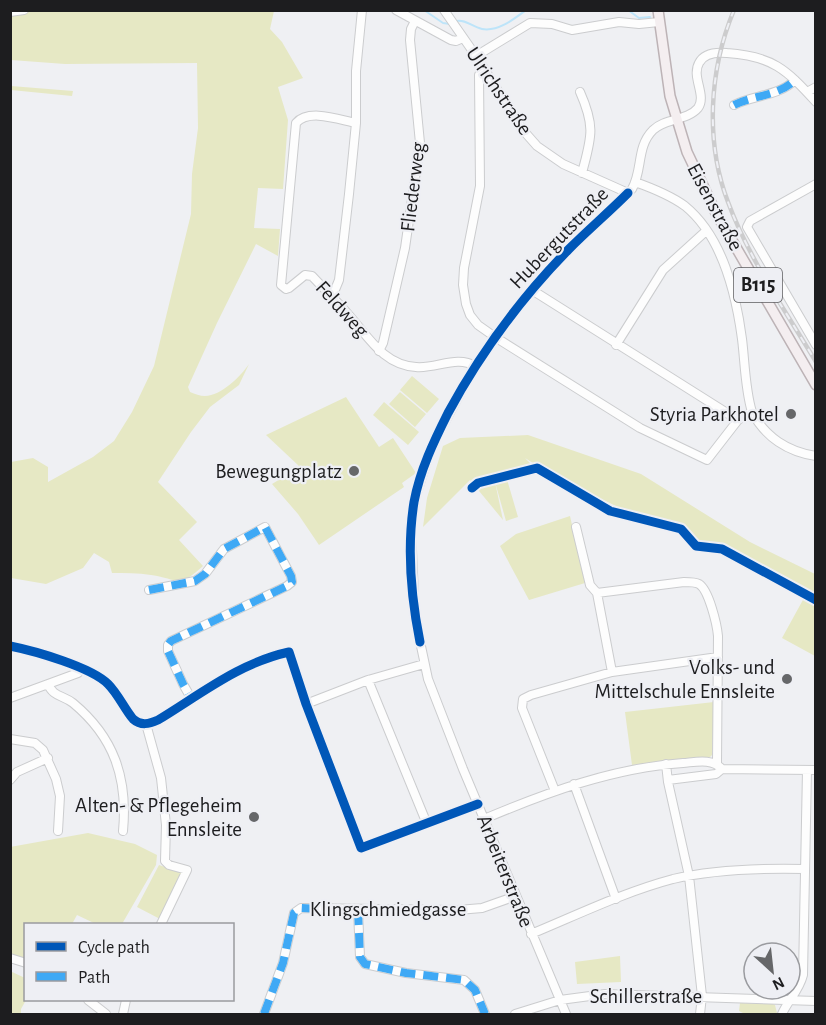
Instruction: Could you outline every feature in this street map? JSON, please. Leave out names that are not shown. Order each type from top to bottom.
[{"type":"main road","name":"Eisenstraße","points":[[658,10],[669,87],[687,152],[709,201],[816,385]]},
{"type":"street","points":[[10,12],[24,10]]},
{"type":"street","points":[[332,297],[341,267],[356,123],[356,71],[362,10]]},
{"type":"street","points":[[396,10],[454,41],[464,38]]},
{"type":"street","name":"Ulrichstraße","points":[[447,14],[529,137],[554,159],[582,173],[622,188],[628,193]]},
{"type":"street","name":"Fliederweg","points":[[379,351],[386,334],[403,260],[420,143],[410,40],[411,29],[415,21]]},
{"type":"street","points":[[476,57],[530,23],[552,24],[572,30],[619,22],[639,24],[659,22]]},
{"type":"street","points":[[635,182],[640,151],[654,129],[690,114],[699,106],[701,98],[697,69],[700,61],[711,54],[758,57],[775,64],[795,80],[816,102]]},
{"type":"street","points":[[483,67],[479,75],[480,186],[464,268],[466,304],[470,315],[478,325],[640,428],[707,460],[738,420],[752,412],[761,426],[775,439],[798,453],[816,456]]},
{"type":"street","points":[[734,105],[753,97],[776,92],[795,80]]},
{"type":"street","points":[[807,92],[816,87]]},
{"type":"street","points":[[580,92],[592,133],[582,173]]},
{"type":"street","name":"Feldweg","points":[[356,123],[314,116],[303,117],[296,123],[281,285],[286,289],[301,277],[310,275],[379,351],[398,363],[412,367],[426,367],[465,361],[475,366]]},
{"type":"street","name":"Hubergutstraße","points":[[475,366],[532,290],[570,248],[628,193],[635,182]]},
{"type":"street","name":"Eisenstraße","points":[[635,182],[661,192],[683,205],[706,231],[727,271],[734,290],[752,412]]},
{"type":"street","points":[[816,184],[784,201],[749,223],[747,227],[816,345]]},
{"type":"street","points":[[616,345],[663,270],[706,231]]},
{"type":"street","points":[[532,290],[738,420]]},
{"type":"street","name":"Arbeiterstraße","points":[[475,366],[431,448],[415,499],[411,542],[416,623],[424,664],[434,697],[566,1014]]},
{"type":"street","points":[[149,590],[195,581],[205,574],[224,549],[265,526],[291,576],[292,582],[286,586],[171,641],[168,651],[191,698]]},
{"type":"street","points":[[576,527],[590,585],[597,593],[612,672]]},
{"type":"street","points":[[597,593],[672,583],[697,583],[704,589],[715,621],[718,657],[719,766],[716,774],[668,780]]},
{"type":"street","points":[[10,646],[82,669],[100,678],[114,691],[133,719],[146,724],[158,720],[241,669],[289,652],[306,704],[361,848],[478,804]]},
{"type":"street","points":[[555,791],[522,708],[523,699],[612,672],[718,657]]},
{"type":"street","points":[[306,704],[368,680],[424,664]]},
{"type":"street","points":[[10,698],[82,669]]},
{"type":"street","points":[[368,680],[427,824]]},
{"type":"street","points":[[48,684],[52,693],[72,703],[110,746],[123,784],[125,806],[123,831]]},
{"type":"street","points":[[146,724],[162,787],[166,825],[165,861],[169,865],[188,870],[162,923]]},
{"type":"street","points":[[10,739],[38,744],[48,758],[60,796],[58,831]]},
{"type":"street","points":[[10,780],[17,772],[48,758]]},
{"type":"street","points":[[484,819],[574,784],[616,773],[666,764],[700,761],[719,766],[811,770],[802,978]]},
{"type":"street","points":[[666,764],[689,876],[702,996],[700,1014]]},
{"type":"street","points":[[574,784],[616,899]]},
{"type":"street","points":[[531,934],[616,899],[689,876],[751,868],[805,869]]},
{"type":"street","name":"Klingschmiedgasse","points":[[264,1014],[278,978],[294,913],[301,908],[473,909],[516,896]]},
{"type":"street","points":[[358,909],[360,957],[365,964],[406,973],[464,980],[475,990],[485,1014]]},
{"type":"street","name":"Schillerstraße","points":[[515,1014],[560,1000],[591,995],[624,993],[742,997]]},
{"type":"street","points":[[90,1001],[106,1014]]},
{"type":"green space","points":[[11,11],[274,11],[270,29],[282,42],[303,78],[278,87],[288,120],[283,189],[258,188],[254,228],[280,229],[278,256],[256,244],[188,387],[190,392],[205,396],[218,393],[236,379],[249,364],[239,385],[210,407],[158,482],[197,522],[179,540],[203,566],[183,580],[141,574],[112,573],[109,562],[94,553],[83,568],[46,584],[11,578],[11,462],[33,458],[48,467],[48,482],[93,457],[114,441],[132,412],[154,366],[191,214],[192,174],[198,128],[197,63],[65,64],[11,60]]},
{"type":"green space","points":[[11,86],[73,91],[72,96],[11,90]]},
{"type":"green space","points":[[412,376],[439,399],[427,413],[400,390]]},
{"type":"green space","points":[[400,392],[426,414],[415,427],[389,404]]},
{"type":"green space","name":"Bewegungplatz","points":[[346,397],[379,447],[393,438],[416,473],[402,483],[404,487],[319,545],[298,514],[272,484],[300,467],[266,435]]},
{"type":"green space","points":[[384,402],[419,432],[408,445],[373,415]]},
{"type":"green space","points":[[528,435],[641,474],[750,542],[815,574],[815,602],[770,576],[701,545],[680,523],[620,508],[552,475],[525,458],[532,465],[492,477],[494,480],[506,476],[518,517],[506,521],[495,482],[503,520],[470,480],[423,527],[427,498],[443,446],[460,438]]},
{"type":"green space","points":[[570,516],[585,583],[529,600],[500,546],[516,534]]},
{"type":"green space","points":[[804,598],[815,604],[815,656],[782,638]]},
{"type":"green space","points":[[714,702],[712,755],[710,757],[632,765],[625,712]]},
{"type":"green space","points":[[88,833],[135,844],[157,855],[156,865],[123,923],[94,923],[77,915],[73,923],[24,923],[24,960],[11,954],[10,847]]},
{"type":"green space","points":[[159,865],[183,873],[160,919],[137,907]]},
{"type":"green space","points":[[620,956],[621,982],[577,984],[575,962]]},
{"type":"green space","points":[[10,971],[24,978],[25,1001],[21,1014],[11,1014]]},
{"type":"green space","points":[[740,1003],[773,1004],[777,1013],[742,1014],[739,1011]]},
{"type":"waterway","points":[[424,10],[443,23],[450,24]]},
{"type":"waterway","points":[[456,21],[463,21],[482,29],[494,29],[526,10]]},
{"type":"waterway","points":[[628,10],[639,18],[650,17]]},
{"type":"railway","points":[[734,10],[719,57],[713,106],[713,131],[721,179],[746,244],[816,362]]},
{"type":"marked path","points":[[734,105],[782,89],[795,80]]},
{"type":"marked path","points":[[149,590],[195,581],[205,574],[224,549],[265,527],[291,576],[292,582],[287,586],[171,641],[168,651],[191,698]]},
{"type":"marked path","points":[[264,1014],[283,963],[294,913],[301,908],[322,909]]},
{"type":"marked path","points":[[358,910],[360,957],[365,964],[406,973],[464,980],[475,990],[485,1014]]},
{"type":"cycle path","points":[[420,642],[411,572],[412,519],[420,479],[438,434],[474,369],[518,306],[569,249],[628,193]]},
{"type":"cycle path","points":[[472,488],[478,483],[537,468],[610,511],[681,529],[696,546],[722,549],[816,600]]},
{"type":"cycle path","points":[[10,646],[62,660],[100,678],[112,688],[133,719],[145,724],[158,720],[237,671],[289,652],[306,704],[361,848],[478,804]]},
{"type":"place","name":"Styria Parkhotel","points":[[791,414]]},
{"type":"place","name":"Bewegungplatz","points":[[354,471]]},
{"type":"place","name":"Volks- und Mittelschule Ennsleite","points":[[787,679]]},
{"type":"place","name":"Alten- & Pflegeheim Ennsleite","points":[[254,817]]}]
